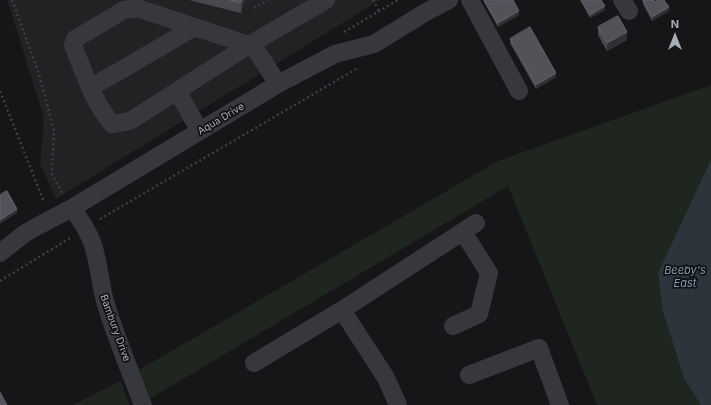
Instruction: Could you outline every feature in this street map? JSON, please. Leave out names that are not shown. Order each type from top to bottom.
[{"type":"street","points":[[278,84],[258,53],[249,45],[137,8],[124,10],[75,39],[73,45],[90,88],[105,115],[112,124],[130,121],[249,45],[326,0]]},
{"type":"street","name":"Aqua Drive","points":[[1,249],[278,84],[335,54],[374,44],[423,6],[449,0]]},
{"type":"street","points":[[470,0],[519,91]]},
{"type":"street","points":[[90,88],[195,27]]},
{"type":"street","points":[[176,91],[200,131]]},
{"type":"street","name":"Bambury Drive","points":[[72,208],[93,244],[101,289],[143,405]]},
{"type":"street","points":[[254,363],[342,310],[469,227],[488,273],[479,314],[453,326]]},
{"type":"street","points":[[342,310],[386,378],[398,405]]},
{"type":"street","points":[[469,375],[538,348],[560,405]]},
{"type":"path","points":[[12,0],[39,74],[54,131],[52,174],[64,198],[72,208]]},
{"type":"path","points":[[254,8],[268,0]]},
{"type":"path","points":[[373,0],[379,11]]},
{"type":"path","points":[[0,280],[85,228],[361,66]]},
{"type":"path","points":[[0,91],[47,208]]},
{"type":"shaded area","points":[[7,0],[380,0],[56,199],[40,164],[44,118]]},
{"type":"shaded area","points":[[711,85],[711,405],[597,405],[508,186],[151,398],[139,370],[498,161]]},
{"type":"shaded area","points":[[121,381],[129,405],[73,405]]},
{"type":"water","name":"Beeby's East","points":[[711,160],[711,405],[701,405],[684,378],[663,311],[658,273]]},
{"type":"building","points":[[230,0],[242,0],[241,3]]},
{"type":"building","points":[[484,0],[513,0],[519,11],[498,23]]},
{"type":"building","points":[[582,0],[601,0],[605,6],[590,15]]},
{"type":"building","points":[[643,0],[654,0],[655,2],[658,0],[664,0],[669,7],[652,17]]},
{"type":"building","points":[[618,16],[627,32],[607,43],[598,27]]},
{"type":"building","points":[[530,27],[556,73],[536,85],[510,39]]},
{"type":"building","points":[[7,191],[17,209],[0,220],[0,195]]},
{"type":"building","points":[[0,392],[7,405],[0,405]]}]
